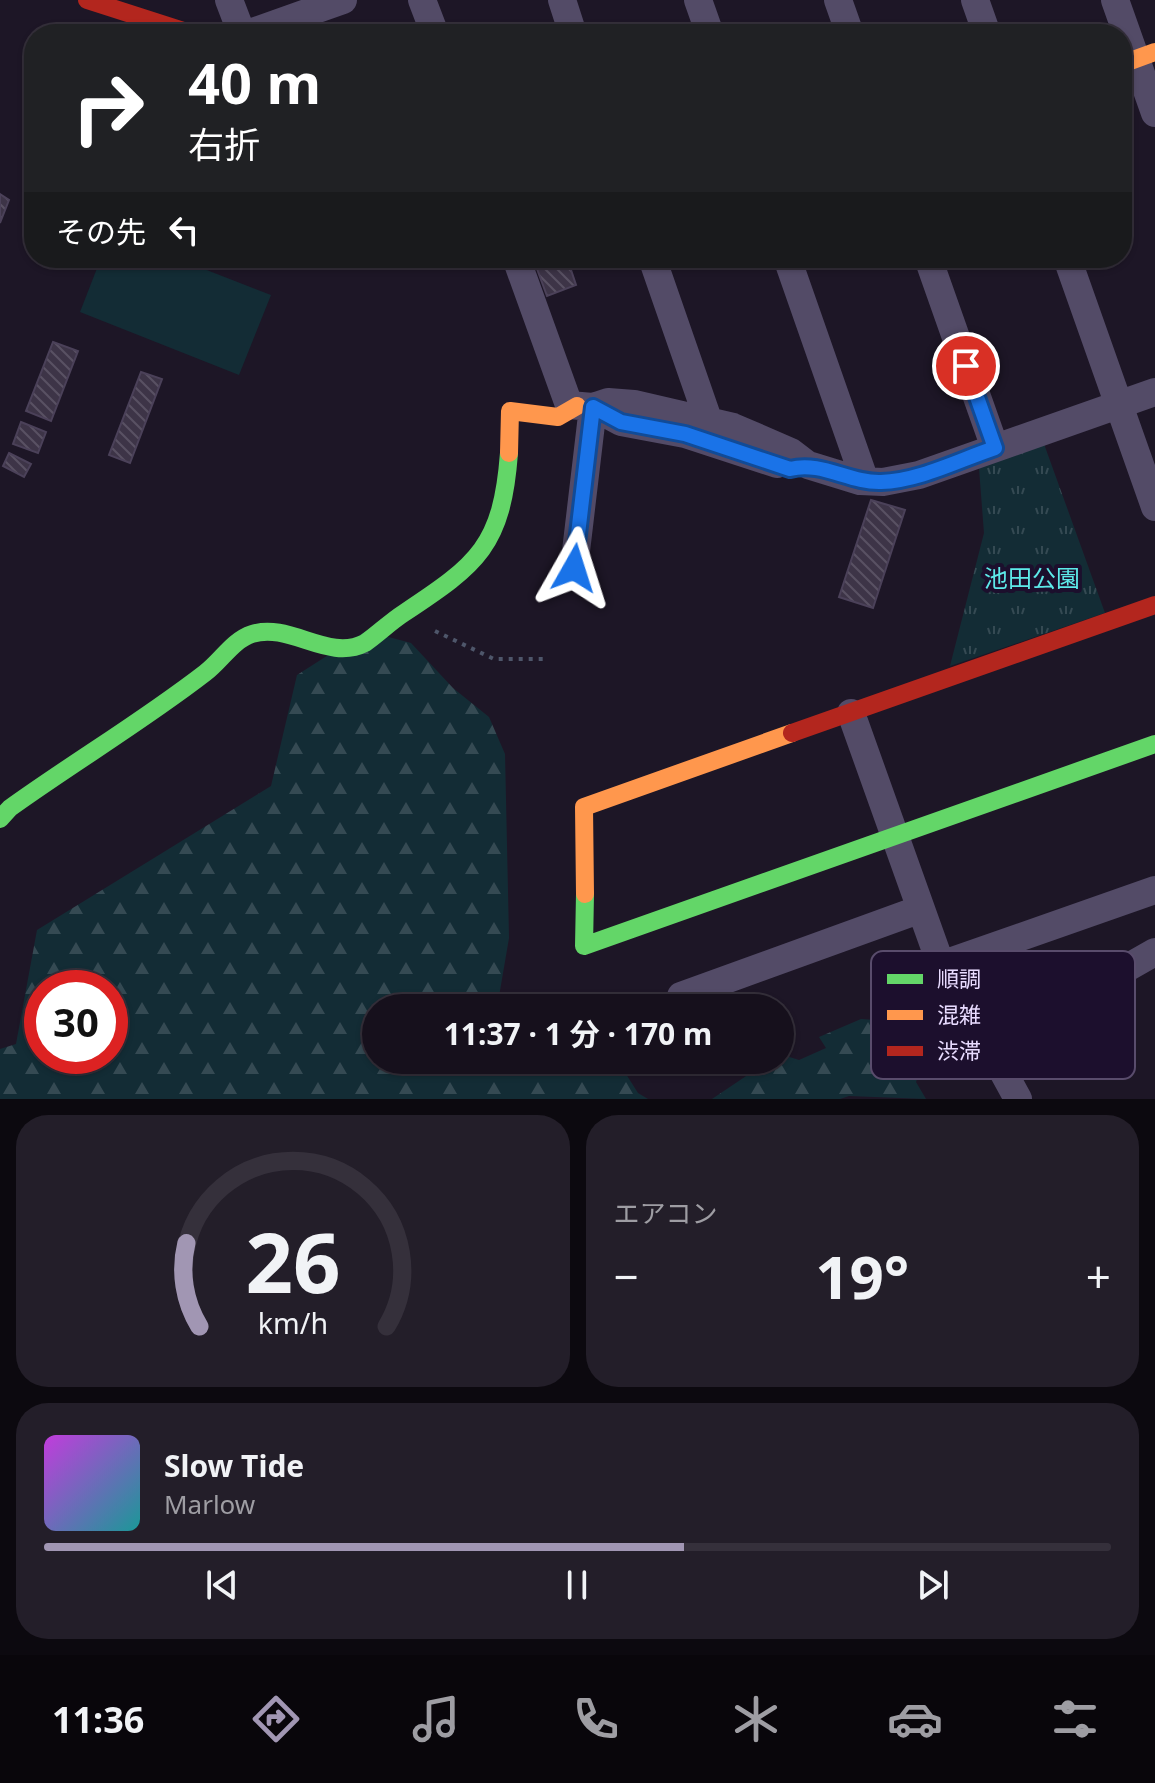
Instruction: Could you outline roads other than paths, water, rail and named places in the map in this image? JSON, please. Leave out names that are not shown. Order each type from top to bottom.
[{"type":"street","points":[[87,0],[162,24]]},
{"type":"street","points":[[229,0],[240,24]]},
{"type":"street","points":[[273,24],[343,0]]},
{"type":"street","points":[[422,0],[431,24]]},
{"type":"street","points":[[562,0],[570,24]]},
{"type":"street","points":[[698,0],[706,24]]},
{"type":"street","points":[[838,0],[846,24]]},
{"type":"street","points":[[975,0],[983,24]]},
{"type":"street","points":[[1115,0],[1125,24]]},
{"type":"street","points":[[1138,58],[1155,113]]},
{"type":"street","points":[[520,268],[569,405],[585,407],[621,422],[685,434],[790,469],[808,465]]},
{"type":"street","points":[[655,268],[709,422]]},
{"type":"street","points":[[790,268],[865,481]]},
{"type":"street","points":[[932,268],[995,448]]},
{"type":"street","points":[[1071,268],[1155,507]]},
{"type":"street","points":[[0,819],[22,800],[208,671],[249,635],[272,631],[324,648],[357,647],[478,560],[500,524],[509,473],[510,411],[558,417],[608,402],[634,404],[733,427],[791,452],[808,465],[865,481],[883,482],[919,475],[1155,392]]},
{"type":"street","points":[[574,568],[585,407]]},
{"type":"street","points":[[1155,605],[584,807],[587,866],[582,934],[584,946],[1155,744]]},
{"type":"street","points":[[851,713],[936,951]]},
{"type":"street","points":[[981,951],[1155,890]]},
{"type":"street","points":[[687,994],[921,909]]},
{"type":"street","points":[[1135,963],[1155,952]]},
{"type":"street","points":[[1007,1079],[1018,1099]]},
{"type":"park label","name":"池田公園","points":[[1032,577]]}]
